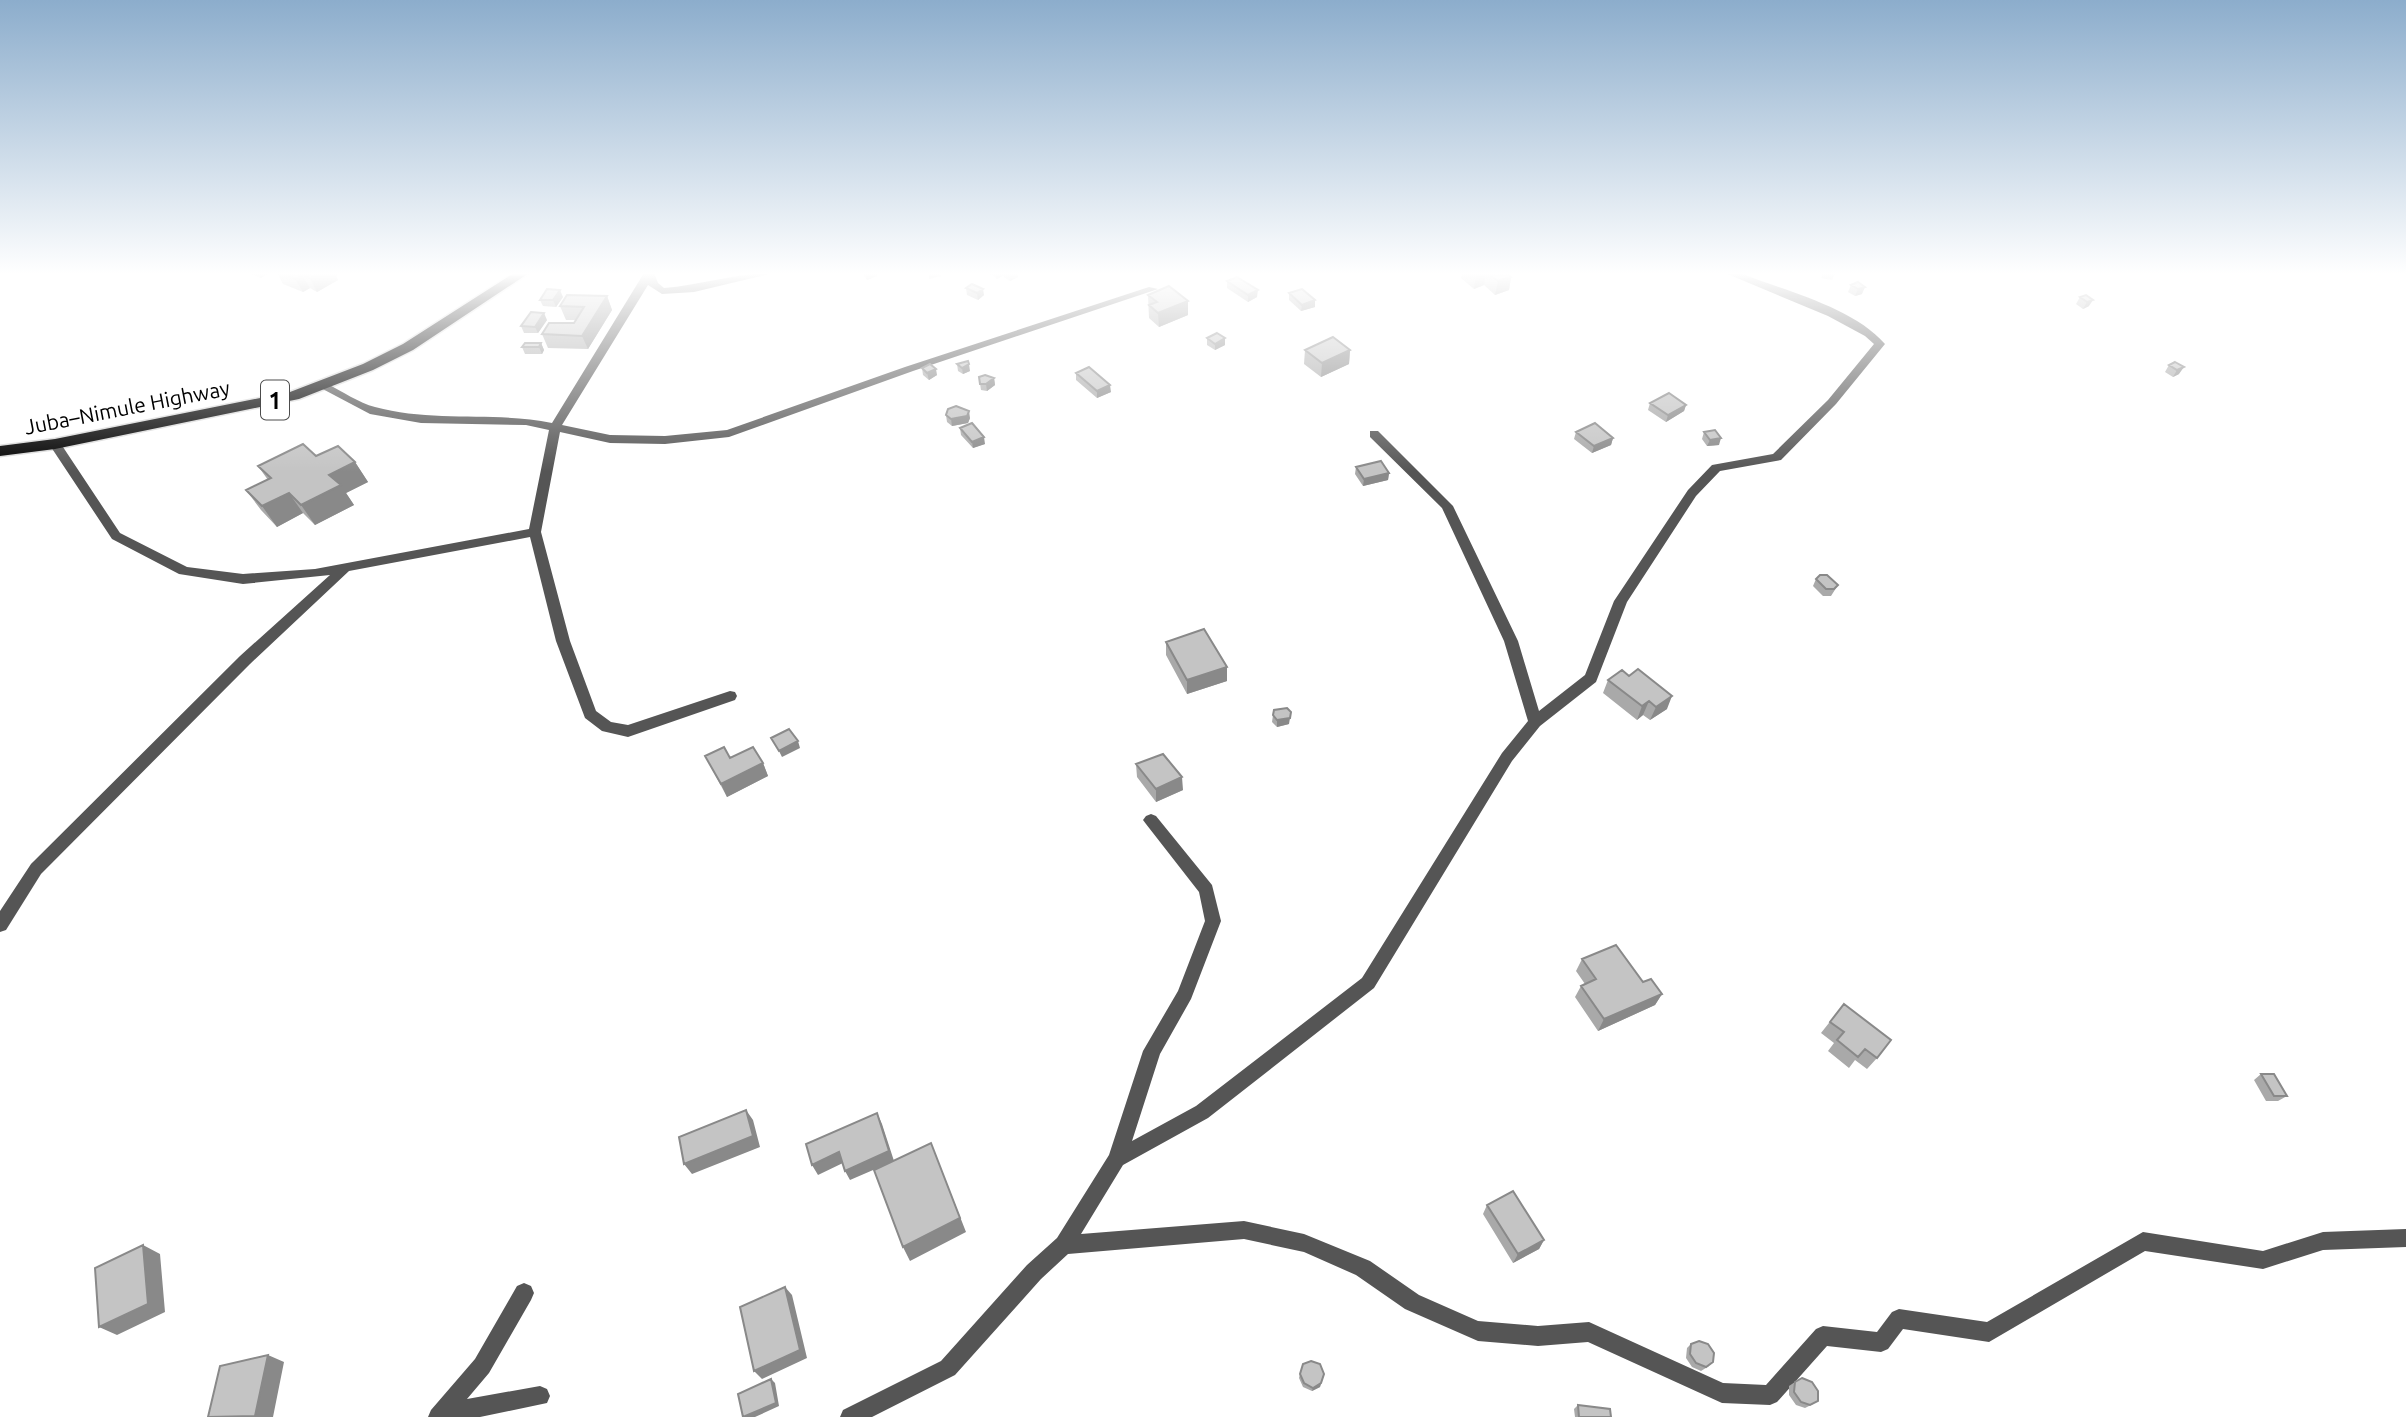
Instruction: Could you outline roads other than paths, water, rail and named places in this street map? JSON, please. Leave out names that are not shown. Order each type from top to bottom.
[{"type":"main road","name":"Juba–Nimule Highway","points":[[0,451],[55,444],[294,396],[368,368],[421,339]]},
{"type":"street","points":[[609,339],[555,428],[536,532],[563,641],[590,714],[607,727],[628,731],[730,696]]},
{"type":"street","points":[[323,386],[370,410],[421,419],[526,421],[610,439],[665,440],[729,433],[1000,339]]},
{"type":"street","points":[[1117,1159],[1202,1112],[1368,983],[1507,757],[1535,722],[1591,678],[1621,601],[1692,494],[1716,468],[1777,457],[1810,421],[1832,402],[1880,344],[1876,339]]},
{"type":"street","points":[[1374,434],[1447,506],[1511,641],[1535,722]]},
{"type":"street","points":[[55,444],[116,536],[184,571],[243,579],[344,569],[536,532]]},
{"type":"street","points":[[0,925],[36,869],[245,660],[344,569]]},
{"type":"street","points":[[850,1417],[948,1368],[1034,1272],[1063,1245],[1117,1159],[1152,1051],[1185,994],[1213,922],[1206,890],[1151,820]]},
{"type":"street","points":[[1063,1245],[1244,1230],[1304,1243],[1363,1268],[1412,1301],[1478,1331],[1538,1336],[1589,1332],[1722,1392],[1770,1395],[1823,1336],[1881,1342],[1899,1319],[1989,1332],[2143,1241],[2263,1260],[2323,1241],[2406,1238]]},
{"type":"street","points":[[440,1416],[482,1366],[524,1293]]},
{"type":"street","points":[[440,1416],[541,1396]]}]
